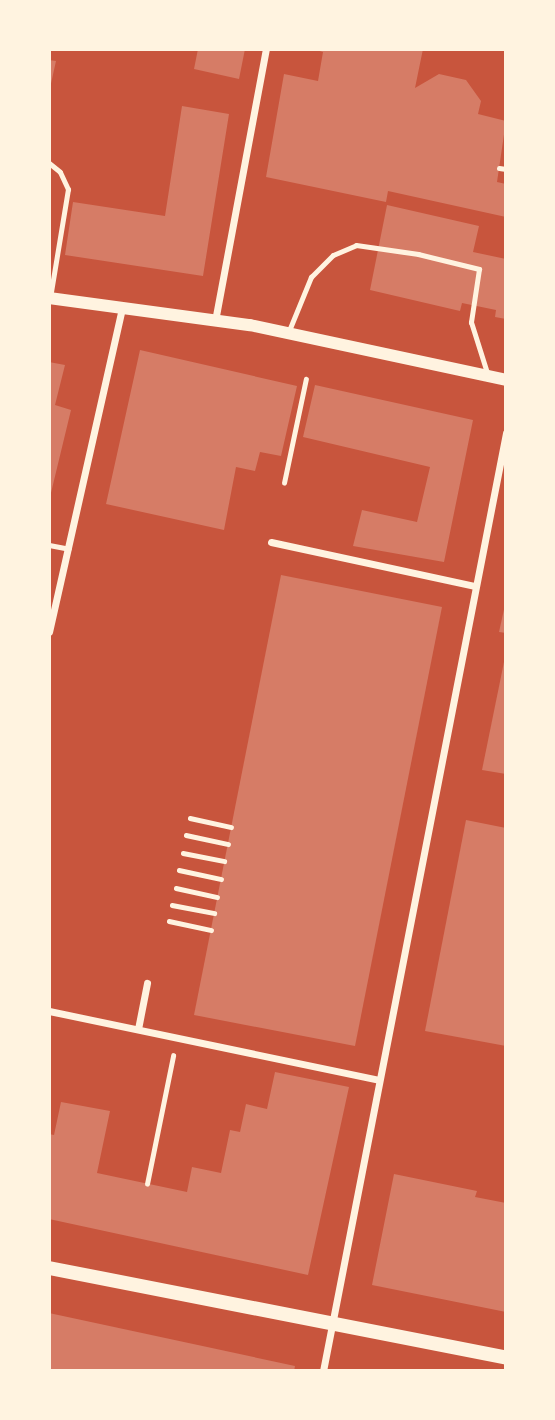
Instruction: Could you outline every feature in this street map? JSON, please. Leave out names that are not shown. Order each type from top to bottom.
[{"type":"main road","points":[[49,1268],[506,1358]]},
{"type":"street","points":[[215,321],[266,49]]},
{"type":"street","points":[[49,298],[288,333],[506,380]]},
{"type":"street","points":[[49,632],[122,308]]},
{"type":"street","points":[[323,1371],[506,433]]},
{"type":"street","points":[[271,542],[475,586]]},
{"type":"street","points":[[138,1029],[147,983]]},
{"type":"street","points":[[49,1011],[379,1080]]},
{"type":"lane","points":[[49,163],[60,172],[68,189],[49,298]]},
{"type":"lane","points":[[288,333],[311,277],[333,255],[356,245],[418,254],[479,269],[471,322],[488,376]]},
{"type":"lane","points":[[49,545],[69,549]]},
{"type":"path","points":[[284,483],[306,379]]},
{"type":"path","points":[[190,818],[231,827]]},
{"type":"path","points":[[186,835],[228,844]]},
{"type":"path","points":[[183,853],[224,861]]},
{"type":"path","points":[[179,870],[221,879]]},
{"type":"path","points":[[176,888],[217,897]]},
{"type":"path","points":[[172,905],[214,914]]},
{"type":"path","points":[[169,921],[211,930]]},
{"type":"path","points":[[147,1184],[173,1051]]},
{"type":"building","points":[[198,49],[245,49],[239,79],[194,69]]},
{"type":"building","points":[[313,49],[423,49],[415,88],[439,74],[466,80],[481,101],[478,114],[506,121],[497,182],[506,184],[506,217],[388,191],[386,202],[266,177],[284,74],[318,81],[323,52]]},
{"type":"building","points":[[49,60],[56,61],[50,88],[49,88]]},
{"type":"building","points":[[182,106],[229,114],[203,276],[65,255],[73,202],[165,216]]},
{"type":"building","points":[[387,205],[479,226],[473,252],[506,259],[506,319],[495,317],[496,310],[462,303],[460,311],[370,290]]},
{"type":"building","points":[[140,350],[297,386],[281,456],[260,452],[255,471],[236,467],[224,530],[106,504]]},
{"type":"building","points":[[49,362],[65,365],[55,405],[71,410],[50,497]]},
{"type":"building","points":[[315,385],[473,420],[444,562],[353,546],[362,510],[417,522],[430,467],[303,437]]},
{"type":"building","points":[[281,575],[442,607],[355,1046],[194,1015]]},
{"type":"building","points":[[506,606],[506,633],[499,632]]},
{"type":"building","points":[[506,657],[506,774],[482,770]]},
{"type":"building","points":[[466,820],[506,828],[506,1046],[425,1031]]},
{"type":"building","points":[[275,1072],[349,1087],[308,1275],[49,1219],[49,1134],[54,1135],[61,1102],[110,1111],[97,1173],[187,1192],[192,1167],[221,1173],[230,1130],[240,1132],[246,1104],[267,1109]]},
{"type":"building","points":[[394,1174],[477,1191],[475,1197],[506,1203],[506,1312],[372,1285]]},
{"type":"building","points":[[49,1313],[295,1366],[294,1371],[49,1371]]}]
